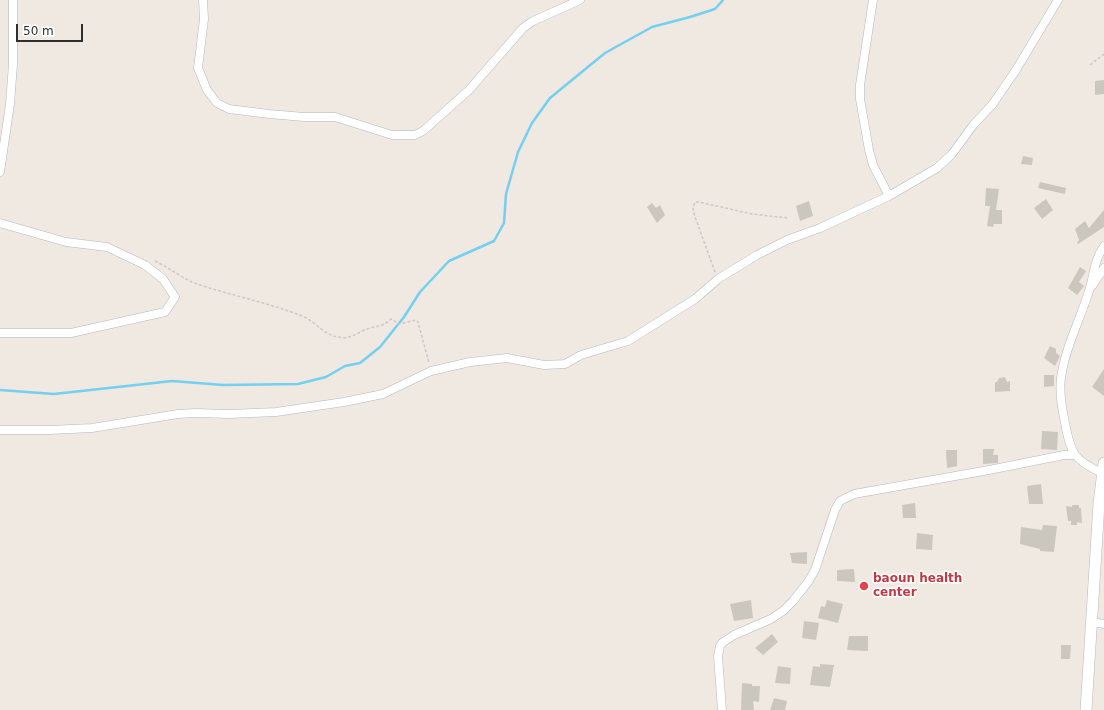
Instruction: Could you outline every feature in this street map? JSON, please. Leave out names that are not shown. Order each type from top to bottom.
[{"type":"street","points":[[0,172],[10,104],[13,0]]},
{"type":"street","points":[[203,0],[204,19],[198,68],[207,90],[217,103],[229,109],[269,114],[304,117],[335,116],[392,134],[407,136],[423,132],[469,90],[523,28],[533,21],[580,0]]},
{"type":"street","points":[[873,0],[860,85],[860,99],[873,165],[889,196]]},
{"type":"street","points":[[0,430],[92,428],[178,414],[276,412],[344,402],[383,394],[431,371],[470,362],[507,358],[544,365],[564,364],[582,355],[628,341],[695,299],[718,280],[757,255],[787,240],[820,228],[889,196],[937,168],[952,154],[974,124],[992,105],[1016,70],[1058,0]]},
{"type":"street","points":[[0,223],[66,242],[107,247],[145,265],[163,279],[175,297],[165,312],[71,333],[0,332]]},
{"type":"street","points":[[1086,710],[1095,559],[1103,468],[1089,467],[1074,455],[1066,429],[1060,379],[1064,362],[1090,290],[1096,263],[1100,251],[1104,246]]},
{"type":"street","points":[[1090,290],[1104,268]]},
{"type":"street","points":[[722,710],[718,656],[720,646],[734,635],[772,618],[783,611],[808,582],[815,570],[835,510],[840,501],[854,494],[1074,455]]},
{"type":"street","points":[[1092,622],[1104,624]]},
{"type":"path","points":[[1090,65],[1104,54]]},
{"type":"path","points":[[718,280],[694,214],[693,207],[695,202],[752,214],[788,218]]},
{"type":"path","points":[[153,260],[199,285],[276,306],[304,316],[321,329],[338,338],[348,338],[367,329],[385,325],[392,319],[399,324],[416,320],[418,322],[431,371]]},
{"type":"building","points":[[1104,80],[1104,94],[1095,95],[1095,81]]},
{"type":"building","points":[[1023,156],[1033,158],[1032,165],[1021,164]]},
{"type":"building","points":[[1040,182],[1066,188],[1065,194],[1038,188]]},
{"type":"building","points":[[986,188],[999,189],[996,210],[1002,210],[1002,224],[994,224],[993,227],[987,226],[990,206],[985,206]]},
{"type":"building","points":[[1046,199],[1053,210],[1042,219],[1034,208]]},
{"type":"building","points":[[809,201],[813,216],[800,221],[796,206]]},
{"type":"building","points":[[652,203],[656,208],[660,205],[665,215],[657,223],[647,207]]},
{"type":"building","points":[[1104,210],[1104,227],[1078,244],[1077,243],[1079,240],[1075,229],[1085,221],[1089,228]]},
{"type":"building","points":[[1080,267],[1086,271],[1079,282],[1084,286],[1077,295],[1068,288]]},
{"type":"building","points":[[1050,346],[1056,349],[1056,353],[1060,356],[1055,366],[1044,358]]},
{"type":"building","points":[[1104,369],[1104,396],[1092,387]]},
{"type":"building","points":[[1044,375],[1054,375],[1054,386],[1044,387]]},
{"type":"building","points":[[1005,377],[1007,382],[1010,381],[1010,391],[995,392],[995,382],[997,382],[999,378]]},
{"type":"building","points":[[1042,431],[1058,432],[1057,450],[1041,449]]},
{"type":"building","points":[[983,449],[994,449],[993,455],[998,455],[998,463],[983,464]]},
{"type":"building","points":[[946,450],[957,450],[957,466],[947,468]]},
{"type":"building","points":[[1041,484],[1043,504],[1029,504],[1027,486]]},
{"type":"building","points":[[915,503],[916,518],[903,518],[902,505]]},
{"type":"building","points":[[1072,505],[1079,505],[1079,508],[1081,508],[1082,523],[1077,522],[1077,525],[1071,525],[1071,521],[1068,521],[1066,506],[1072,507]]},
{"type":"building","points":[[1043,525],[1057,526],[1054,552],[1040,551],[1040,549],[1020,544],[1021,527],[1042,530]]},
{"type":"building","points":[[917,533],[933,535],[932,550],[916,549]]},
{"type":"building","points":[[807,552],[807,564],[792,563],[790,553]]},
{"type":"building","points":[[854,569],[855,582],[837,581],[837,570]]},
{"type":"building","points":[[751,600],[753,618],[734,621],[730,604]]},
{"type":"building","points":[[827,600],[843,604],[838,623],[818,618],[821,606],[825,607]]},
{"type":"building","points":[[804,621],[819,623],[816,640],[802,638]]},
{"type":"building","points":[[772,634],[778,642],[763,655],[755,648]]},
{"type":"building","points":[[849,636],[868,636],[868,651],[847,650]]},
{"type":"building","points":[[1061,645],[1071,645],[1070,659],[1061,659]]},
{"type":"building","points":[[820,664],[834,665],[830,687],[810,685],[813,666],[820,667]]},
{"type":"building","points":[[778,666],[791,668],[790,684],[775,683]]},
{"type":"building","points":[[742,683],[752,684],[752,686],[760,686],[759,702],[753,701],[754,710],[741,710]]},
{"type":"building","points":[[774,698],[787,701],[785,710],[770,710]]},
{"type":"waterway","points":[[0,390],[54,394],[172,381],[223,385],[298,384],[326,377],[345,366],[360,363],[380,347],[404,317],[420,292],[449,261],[494,241],[504,223],[506,194],[518,152],[532,123],[550,98],[605,53],[652,27],[715,9],[723,0]]},
{"type":"place","name":"baoun health center","points":[[864,586]]}]
